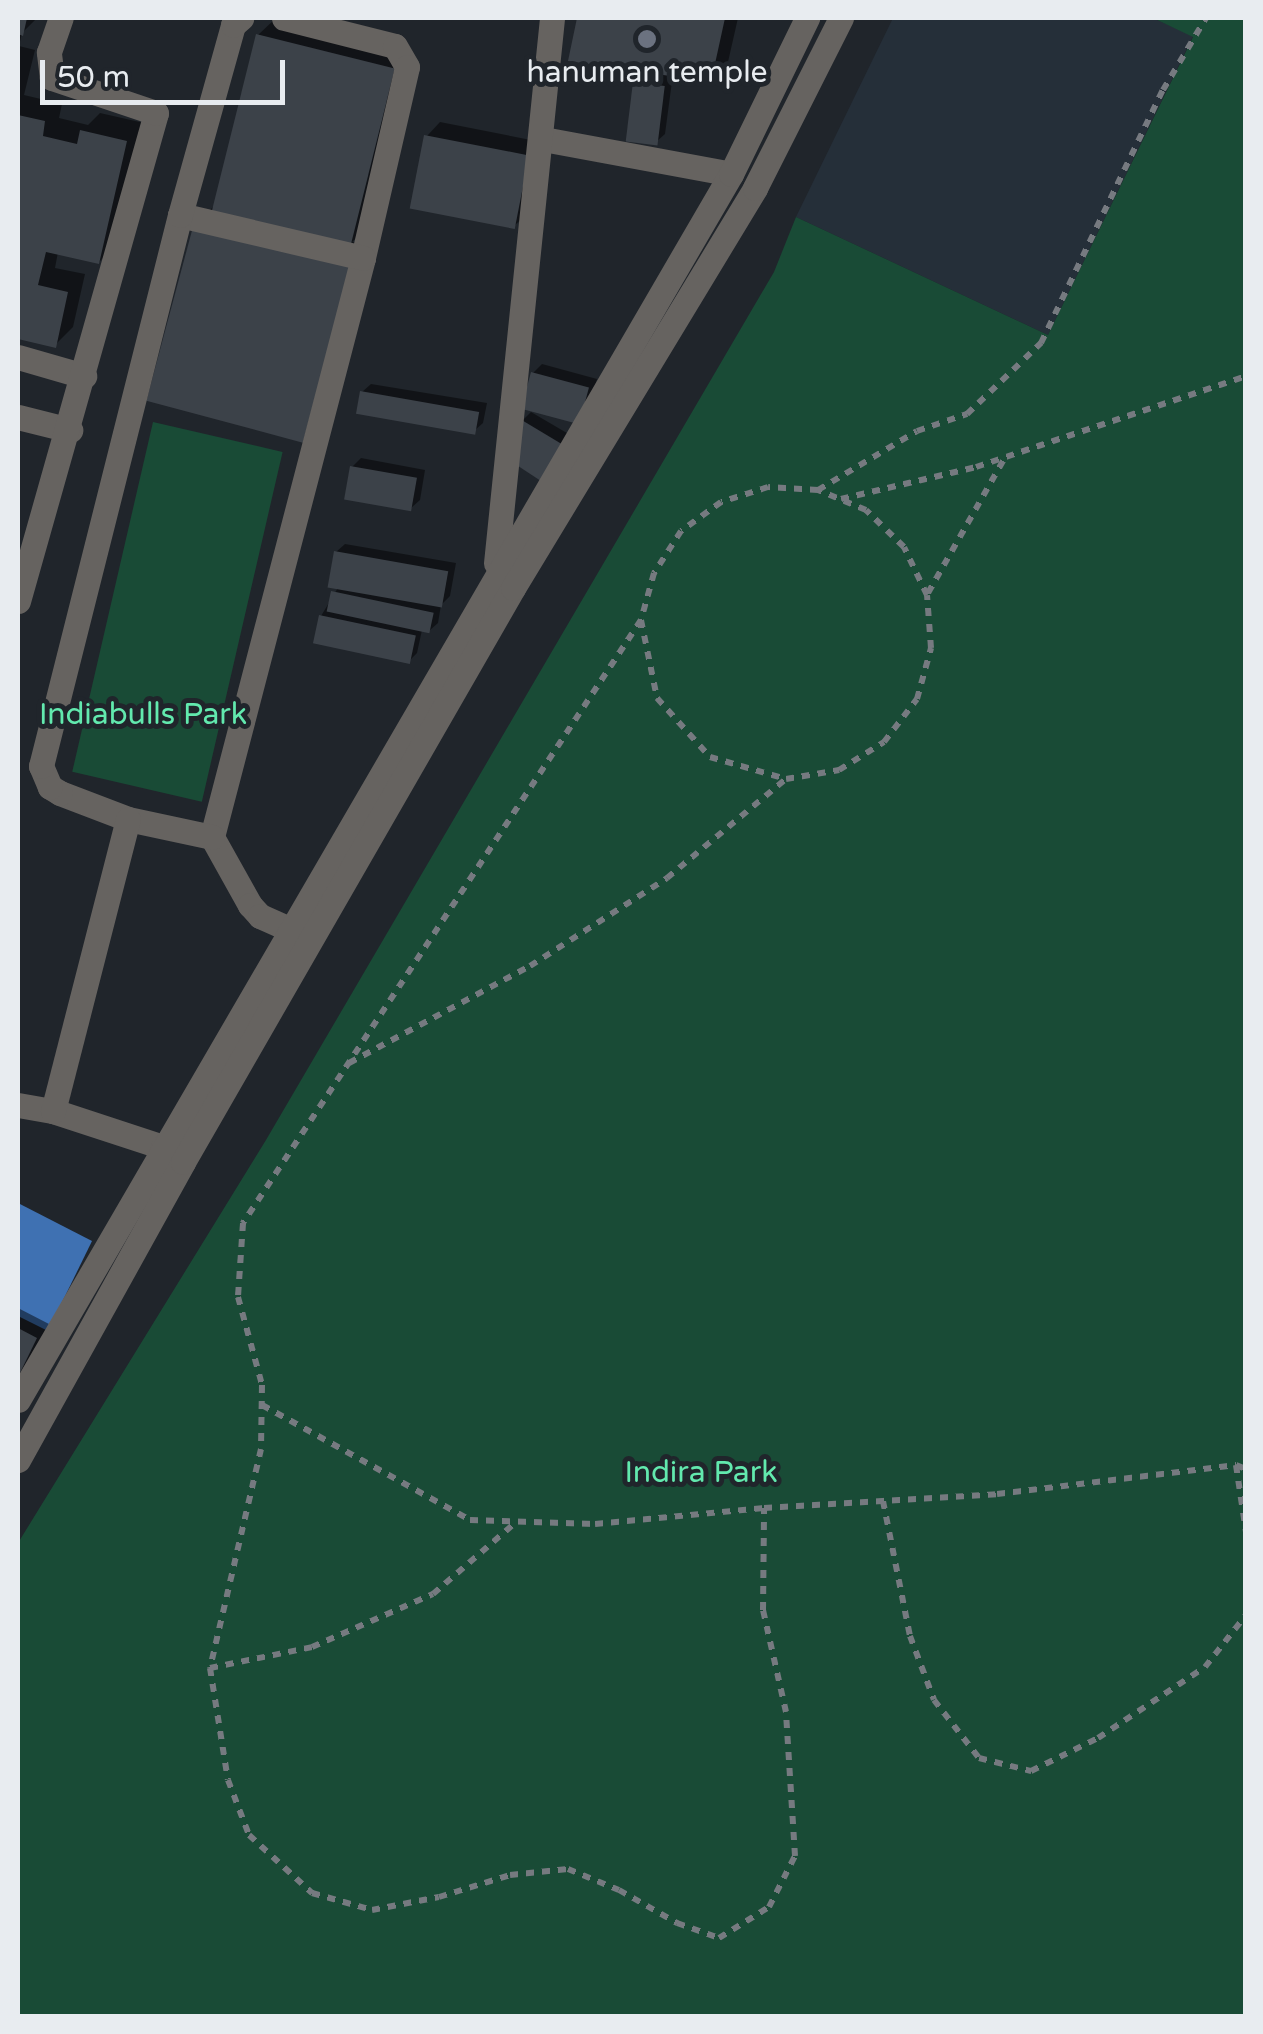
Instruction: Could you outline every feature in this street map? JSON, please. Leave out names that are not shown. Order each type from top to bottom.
[{"type":"street","points":[[18,601],[70,430],[156,113],[52,78],[49,52],[62,18]]},
{"type":"street","points":[[212,837],[128,819],[50,787],[40,766],[180,215],[233,26],[240,18]]},
{"type":"street","points":[[284,18],[395,46],[404,57],[406,80],[212,837],[260,916],[292,930]]},
{"type":"street","points":[[504,582],[552,18]]},
{"type":"street","points":[[18,1400],[173,1154],[504,582],[731,174],[807,18]]},
{"type":"street","points":[[18,1460],[292,930],[504,582],[754,188],[841,18]]},
{"type":"street","points":[[543,138],[731,174]]},
{"type":"street","points":[[180,215],[363,258]]},
{"type":"street","points":[[18,357],[84,376]]},
{"type":"street","points":[[18,417],[70,430]]},
{"type":"street","points":[[53,1111],[104,899],[128,819]]},
{"type":"street","points":[[18,1105],[53,1111],[173,1154]]},
{"type":"path","points":[[818,490],[916,431],[967,414],[1040,343],[1163,90],[1206,18]]},
{"type":"path","points":[[840,499],[1004,459],[1246,376]]},
{"type":"path","points":[[927,594],[1004,459]]},
{"type":"path","points":[[642,620],[657,698],[670,713],[710,757],[786,779],[838,770],[884,742],[916,699],[932,648],[927,594],[904,547],[866,510],[818,490],[768,487],[721,502],[694,521],[682,531],[654,573],[642,620],[242,1223],[238,1297],[262,1385],[261,1449],[210,1668],[228,1780],[250,1835],[312,1893],[372,1910],[439,1897],[510,1875],[568,1869],[619,1890],[676,1923],[719,1938],[769,1907],[795,1856],[786,1712],[764,1610],[764,1508]]},
{"type":"path","points":[[348,1064],[530,966],[652,888],[786,779]]},
{"type":"path","points":[[262,1406],[470,1520],[596,1524],[764,1508],[997,1494],[1236,1465],[1246,1469]]},
{"type":"path","points":[[1236,1465],[1246,1532]]},
{"type":"path","points":[[884,1501],[910,1636],[934,1700],[980,1758],[1031,1771],[1098,1738],[1205,1667],[1246,1615]]},
{"type":"path","points":[[210,1668],[312,1647],[433,1594],[516,1522]]},
{"type":"shaded area","points":[[893,18],[1153,18],[1193,36],[1048,335],[796,217]]},
{"type":"green space","name":"Indira Park","points":[[1153,18],[1246,18],[1245,2016],[18,2016],[18,1543],[266,1140],[774,272],[796,217],[1048,335],[1193,37]]},
{"type":"green space","name":"Indiabulls Park","points":[[153,422],[283,452],[202,802],[72,772]]},
{"type":"water","points":[[18,1203],[92,1241],[48,1331],[18,1316]]},
{"type":"building","points":[[18,18],[27,18],[23,36],[18,34]]},
{"type":"building","name":"hanuman temple","points":[[577,18],[725,18],[711,82],[568,61]]},
{"type":"building","points":[[256,34],[395,69],[350,246],[212,212]]},
{"type":"building","points":[[633,82],[665,86],[657,145],[626,142]]},
{"type":"building","points":[[18,115],[45,121],[43,136],[77,144],[80,130],[127,141],[99,264],[46,252],[38,285],[68,292],[56,348],[18,339]]},
{"type":"building","points":[[424,135],[529,155],[515,229],[410,209]]},
{"type":"building","points":[[194,223],[350,265],[303,443],[146,401]]},
{"type":"building","points":[[531,372],[589,388],[579,424],[521,409]]},
{"type":"building","points":[[360,391],[479,412],[475,435],[356,414]]},
{"type":"building","points":[[520,419],[565,446],[544,483],[509,460]]},
{"type":"building","points":[[350,466],[417,478],[411,511],[344,499]]},
{"type":"building","points":[[334,551],[448,571],[442,608],[328,587]]},
{"type":"building","points":[[331,591],[434,613],[429,633],[327,612]]},
{"type":"building","points":[[319,615],[416,636],[410,664],[313,643]]},
{"type":"building","points":[[18,1328],[37,1338],[18,1377]]},
{"type":"place","name":"hanuman temple","points":[[647,39]]}]
